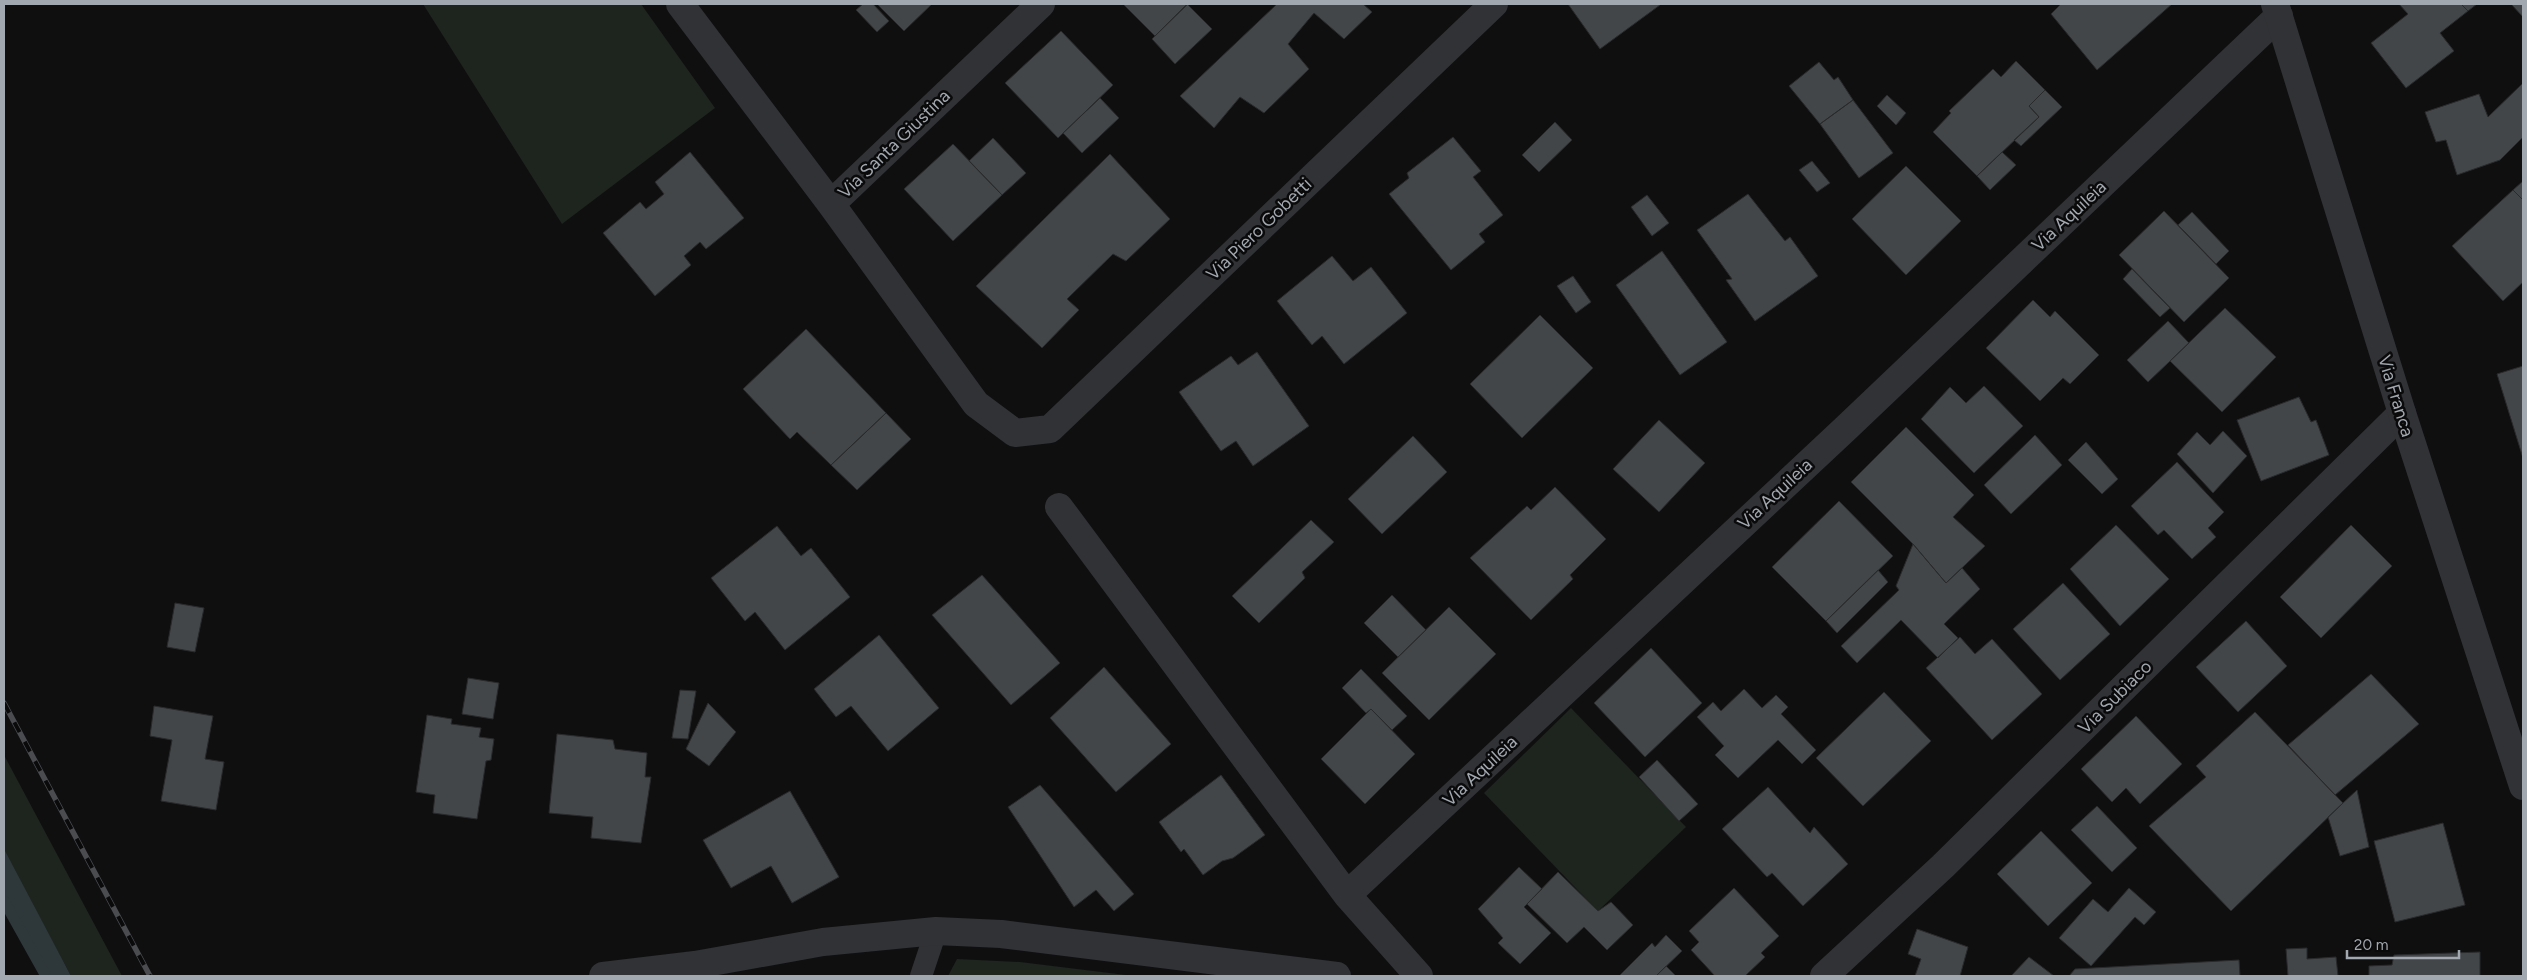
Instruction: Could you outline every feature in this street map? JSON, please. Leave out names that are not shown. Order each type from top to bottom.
[{"type":"street","points":[[680,4],[831,204]]},
{"type":"street","name":"Via Santa Giustina","points":[[1015,433],[976,404],[831,204],[1041,4]]},
{"type":"street","name":"Via Piero Gobetti","points":[[1015,433],[1050,429],[1494,4]]},
{"type":"street","name":"Via Franca","points":[[2277,10],[2402,413],[2523,786]]},
{"type":"street","name":"Via Aquileia","points":[[1347,895],[1845,429],[2277,10]]},
{"type":"street","name":"Via Subiaco","points":[[1824,976],[1943,866],[2402,413]]},
{"type":"street","points":[[1059,508],[1347,895],[1419,976]]},
{"type":"street","points":[[603,976],[693,970],[823,942],[936,931],[1001,934],[1337,976]]},
{"type":"lane","points":[[921,976],[936,931]]},
{"type":"shaded area","points":[[423,4],[641,4],[715,108],[562,224]]},
{"type":"shaded area","points":[[1571,708],[1686,827],[1598,911],[1484,793]]},
{"type":"shaded area","points":[[4,755],[122,976],[71,976],[4,852]]},
{"type":"shaded area","points":[[4,849],[71,976],[46,976],[4,897]]},
{"type":"shaded area","points":[[957,959],[1020,962],[1134,976],[948,976]]},
{"type":"building","points":[[863,4],[873,4],[889,21],[877,32],[856,10]]},
{"type":"building","points":[[877,4],[932,4],[904,31]]},
{"type":"building","points":[[1123,4],[1188,4],[1155,36]]},
{"type":"building","points":[[1187,4],[1212,29],[1175,64],[1152,39]]},
{"type":"building","points":[[1277,4],[1363,4],[1372,12],[1344,39],[1314,13],[1288,44],[1309,69],[1264,113],[1240,97],[1214,128],[1180,96]]},
{"type":"building","points":[[1568,4],[1660,4],[1660,5],[1600,49]]},
{"type":"building","points":[[2061,4],[2172,4],[2097,70],[2051,14]]},
{"type":"building","points":[[2399,4],[2461,4],[2468,11],[2440,33],[2454,51],[2406,88],[2371,43],[2408,14]]},
{"type":"building","points":[[2461,4],[2477,4],[2468,11]]},
{"type":"building","points":[[2511,4],[2523,4],[2523,17]]},
{"type":"building","points":[[1061,31],[1113,85],[1058,138],[1005,83]]},
{"type":"building","points":[[2016,61],[2045,90],[2029,106],[2039,117],[1977,176],[1933,132],[1951,113],[1949,111],[1993,69],[2001,77]]},
{"type":"building","points":[[1819,62],[1834,80],[1838,77],[1853,100],[1820,124],[1789,86]]},
{"type":"building","points":[[2523,83],[2523,137],[2500,160],[2457,175],[2446,140],[2436,142],[2425,112],[2479,94],[2488,117]]},
{"type":"building","points":[[2045,90],[2062,107],[2021,146],[2014,140],[2039,117],[2029,106]]},
{"type":"building","points":[[1887,95],[1906,113],[1896,125],[1877,106]]},
{"type":"building","points":[[1100,98],[1119,118],[1082,153],[1063,133]]},
{"type":"building","points":[[1853,100],[1893,153],[1859,178],[1820,124]]},
{"type":"building","points":[[1555,122],[1572,140],[1539,172],[1522,155]]},
{"type":"building","points":[[1453,137],[1481,171],[1473,177],[1503,215],[1479,234],[1485,242],[1451,270],[1389,194],[1409,178],[1407,173]]},
{"type":"building","points":[[993,138],[1026,173],[1002,195],[969,161]]},
{"type":"building","points":[[953,144],[1002,195],[953,241],[904,189]]},
{"type":"building","points":[[690,152],[744,218],[706,249],[700,242],[684,256],[691,265],[655,296],[603,233],[640,202],[646,209],[664,194],[655,182]]},
{"type":"building","points":[[2002,152],[2016,165],[1990,190],[1977,176]]},
{"type":"building","points":[[1110,154],[1170,219],[1126,261],[1113,254],[1067,299],[1079,310],[1042,348],[976,286]]},
{"type":"building","points":[[1812,161],[1830,183],[1817,192],[1799,170]]},
{"type":"building","points":[[1906,166],[1961,221],[1906,275],[1852,219]]},
{"type":"building","points":[[2523,181],[2523,200],[2513,190]]},
{"type":"building","points":[[2513,190],[2523,200],[2523,282],[2503,301],[2452,246]]},
{"type":"building","points":[[1748,194],[1785,241],[1790,237],[1818,276],[1755,321],[1726,280],[1732,279],[1697,230]]},
{"type":"building","points":[[1647,195],[1669,223],[1652,236],[1631,207]]},
{"type":"building","points":[[2164,211],[2229,278],[2184,322],[2119,255]]},
{"type":"building","points":[[2192,212],[2229,251],[2216,264],[2178,225]]},
{"type":"building","points":[[1662,251],[1727,342],[1680,375],[1616,285]]},
{"type":"building","points":[[1332,256],[1353,281],[1371,267],[1407,313],[1344,364],[1322,336],[1312,345],[1277,301]]},
{"type":"building","points":[[2132,269],[2170,308],[2160,317],[2123,279]]},
{"type":"building","points":[[1573,276],[1591,302],[1576,313],[1557,286]]},
{"type":"building","points":[[2033,300],[2050,317],[2055,311],[2099,355],[2070,384],[2063,378],[2040,401],[1986,348]]},
{"type":"building","points":[[2225,308],[2276,357],[2222,412],[2170,361]]},
{"type":"building","points":[[1540,315],[1593,368],[1522,438],[1470,384]]},
{"type":"building","points":[[2168,321],[2189,343],[2148,382],[2127,360]]},
{"type":"building","points":[[806,329],[886,413],[831,465],[797,432],[790,439],[743,389]]},
{"type":"building","points":[[1257,352],[1309,426],[1253,466],[1236,441],[1221,451],[1179,392],[1231,356],[1238,365]]},
{"type":"building","points":[[2523,366],[2523,458],[2497,374]]},
{"type":"building","points":[[1984,386],[2023,426],[1974,473],[1921,419],[1950,387],[1966,403]]},
{"type":"building","points":[[2299,397],[2311,422],[2316,420],[2329,455],[2261,481],[2237,420]]},
{"type":"building","points":[[886,413],[911,439],[857,490],[831,465]]},
{"type":"building","points":[[1659,420],[1705,463],[1659,512],[1613,469]]},
{"type":"building","points":[[1906,427],[1974,495],[1953,517],[1985,546],[1946,583],[1913,544],[1851,482]]},
{"type":"building","points":[[2223,431],[2247,456],[2213,493],[2177,454],[2197,432],[2210,445]]},
{"type":"building","points":[[2035,435],[2062,465],[2011,514],[1984,485]]},
{"type":"building","points":[[1413,436],[1447,472],[1382,534],[1348,499]]},
{"type":"building","points":[[2086,442],[2118,479],[2102,494],[2068,460]]},
{"type":"building","points":[[2177,462],[2224,512],[2208,528],[2216,537],[2192,559],[2164,530],[2158,535],[2131,506]]},
{"type":"building","points":[[1555,487],[1606,539],[1570,575],[1573,579],[1531,620],[1470,558],[1527,506],[1531,510]]},
{"type":"building","points":[[1839,501],[1893,556],[1826,621],[1772,567]]},
{"type":"building","points":[[1311,520],[1334,542],[1302,572],[1305,578],[1259,623],[1232,596]]},
{"type":"building","points":[[2116,525],[2169,579],[2120,626],[2070,569]]},
{"type":"building","points":[[2351,525],[2392,566],[2321,638],[2280,597]]},
{"type":"building","points":[[777,526],[801,556],[811,548],[850,597],[785,650],[755,612],[745,621],[711,578]]},
{"type":"building","points":[[1913,544],[1946,583],[1962,568],[1980,589],[1944,624],[1958,638],[1938,658],[1901,620],[1857,663],[1841,646],[1899,590],[1896,586]]},
{"type":"building","points":[[1878,570],[1888,582],[1837,633],[1826,621]]},
{"type":"building","points":[[982,575],[1060,663],[1011,705],[932,615]]},
{"type":"building","points":[[2063,583],[2110,634],[2060,680],[2013,629]]},
{"type":"building","points":[[1392,595],[1426,630],[1398,657],[1364,623]]},
{"type":"building","points":[[175,603],[204,608],[195,652],[167,647]]},
{"type":"building","points":[[1449,607],[1496,654],[1429,720],[1382,673]]},
{"type":"building","points":[[2246,621],[2287,666],[2238,712],[2196,667]]},
{"type":"building","points":[[879,635],[939,708],[888,751],[851,706],[836,717],[814,689]]},
{"type":"building","points":[[1960,637],[1975,654],[1992,639],[2042,694],[1992,740],[1926,668]]},
{"type":"building","points":[[1651,648],[1702,703],[1645,757],[1594,703]]},
{"type":"building","points":[[1104,667],[1171,744],[1116,792],[1050,718]]},
{"type":"building","points":[[1361,669],[1407,716],[1392,730],[1371,709],[1366,713],[1342,688]]},
{"type":"building","points":[[2371,674],[2419,724],[2335,795],[2288,745]]},
{"type":"building","points":[[468,678],[499,683],[493,719],[462,714]]},
{"type":"building","points":[[1744,689],[1762,708],[1776,695],[1788,707],[1781,714],[1816,750],[1802,764],[1778,740],[1738,778],[1715,755],[1724,746],[1697,717],[1713,702],[1721,711]]},
{"type":"building","points":[[680,690],[696,691],[688,739],[672,738]]},
{"type":"building","points":[[1884,692],[1931,741],[1863,806],[1816,758]]},
{"type":"building","points":[[708,703],[736,732],[709,766],[686,749]]},
{"type":"building","points":[[154,706],[213,716],[205,759],[224,762],[216,810],[161,801],[172,740],[150,736]]},
{"type":"building","points":[[1371,709],[1415,754],[1365,804],[1321,759]]},
{"type":"building","points":[[2255,712],[2343,803],[2231,911],[2149,826],[2206,777],[2196,766]]},
{"type":"building","points":[[427,715],[452,719],[451,724],[481,728],[479,737],[494,739],[491,760],[486,761],[477,819],[433,813],[435,795],[416,792]]},
{"type":"building","points":[[2136,716],[2182,764],[2140,804],[2126,788],[2112,802],[2081,769]]},
{"type":"building","points":[[557,734],[613,740],[615,749],[647,753],[645,777],[651,777],[641,843],[591,838],[593,817],[549,813]]},
{"type":"building","points":[[1657,760],[1698,804],[1679,821],[1639,777]]},
{"type":"building","points":[[1221,775],[1265,835],[1233,858],[1222,861],[1203,875],[1184,849],[1181,852],[1159,822]]},
{"type":"building","points":[[1040,785],[1134,894],[1114,911],[1096,890],[1074,907],[1008,807]]},
{"type":"building","points":[[1768,787],[1810,833],[1814,827],[1848,864],[1803,906],[1772,873],[1767,877],[1722,829]]},
{"type":"building","points":[[2357,790],[2369,847],[2340,856],[2328,817]]},
{"type":"building","points":[[790,791],[839,877],[792,903],[771,866],[731,888],[703,840]]},
{"type":"building","points":[[2097,806],[2137,848],[2112,872],[2071,830]]},
{"type":"building","points":[[2443,823],[2465,905],[2395,922],[2374,841]]},
{"type":"building","points":[[2041,831],[2092,883],[2048,926],[1997,874]]},
{"type":"building","points":[[1519,867],[1542,889],[1524,907],[1551,933],[1520,964],[1498,943],[1503,938],[1478,909]]},
{"type":"building","points":[[1558,872],[1598,911],[1611,902],[1633,925],[1607,950],[1584,927],[1567,943],[1527,904]]},
{"type":"building","points":[[1734,888],[1779,936],[1761,953],[1765,957],[1745,976],[1715,976],[1691,950],[1699,942],[1689,931]]},
{"type":"building","points":[[2129,888],[2156,912],[2144,925],[2135,917],[2091,966],[2059,938],[2093,899],[2108,912]]},
{"type":"building","points":[[1917,929],[1968,947],[1960,976],[1915,976],[1921,959],[1908,954]]},
{"type":"building","points":[[1666,935],[1682,951],[1656,976],[1619,976],[1652,943],[1655,947]]},
{"type":"building","points":[[2307,948],[2307,959],[2336,957],[2338,976],[2288,976],[2286,949]]},
{"type":"building","points":[[2480,952],[2480,976],[2369,976],[2369,966],[2392,965],[2394,955]]},
{"type":"building","points":[[2029,957],[2054,976],[2011,976]]},
{"type":"building","points":[[2239,960],[2240,976],[2069,976],[2075,969]]},
{"type":"building","points":[[1666,966],[1676,976],[1656,976]]},
{"type":"waterway","points":[[4,901],[46,976]]},
{"type":"railway","points":[[4,703],[150,976]]}]
